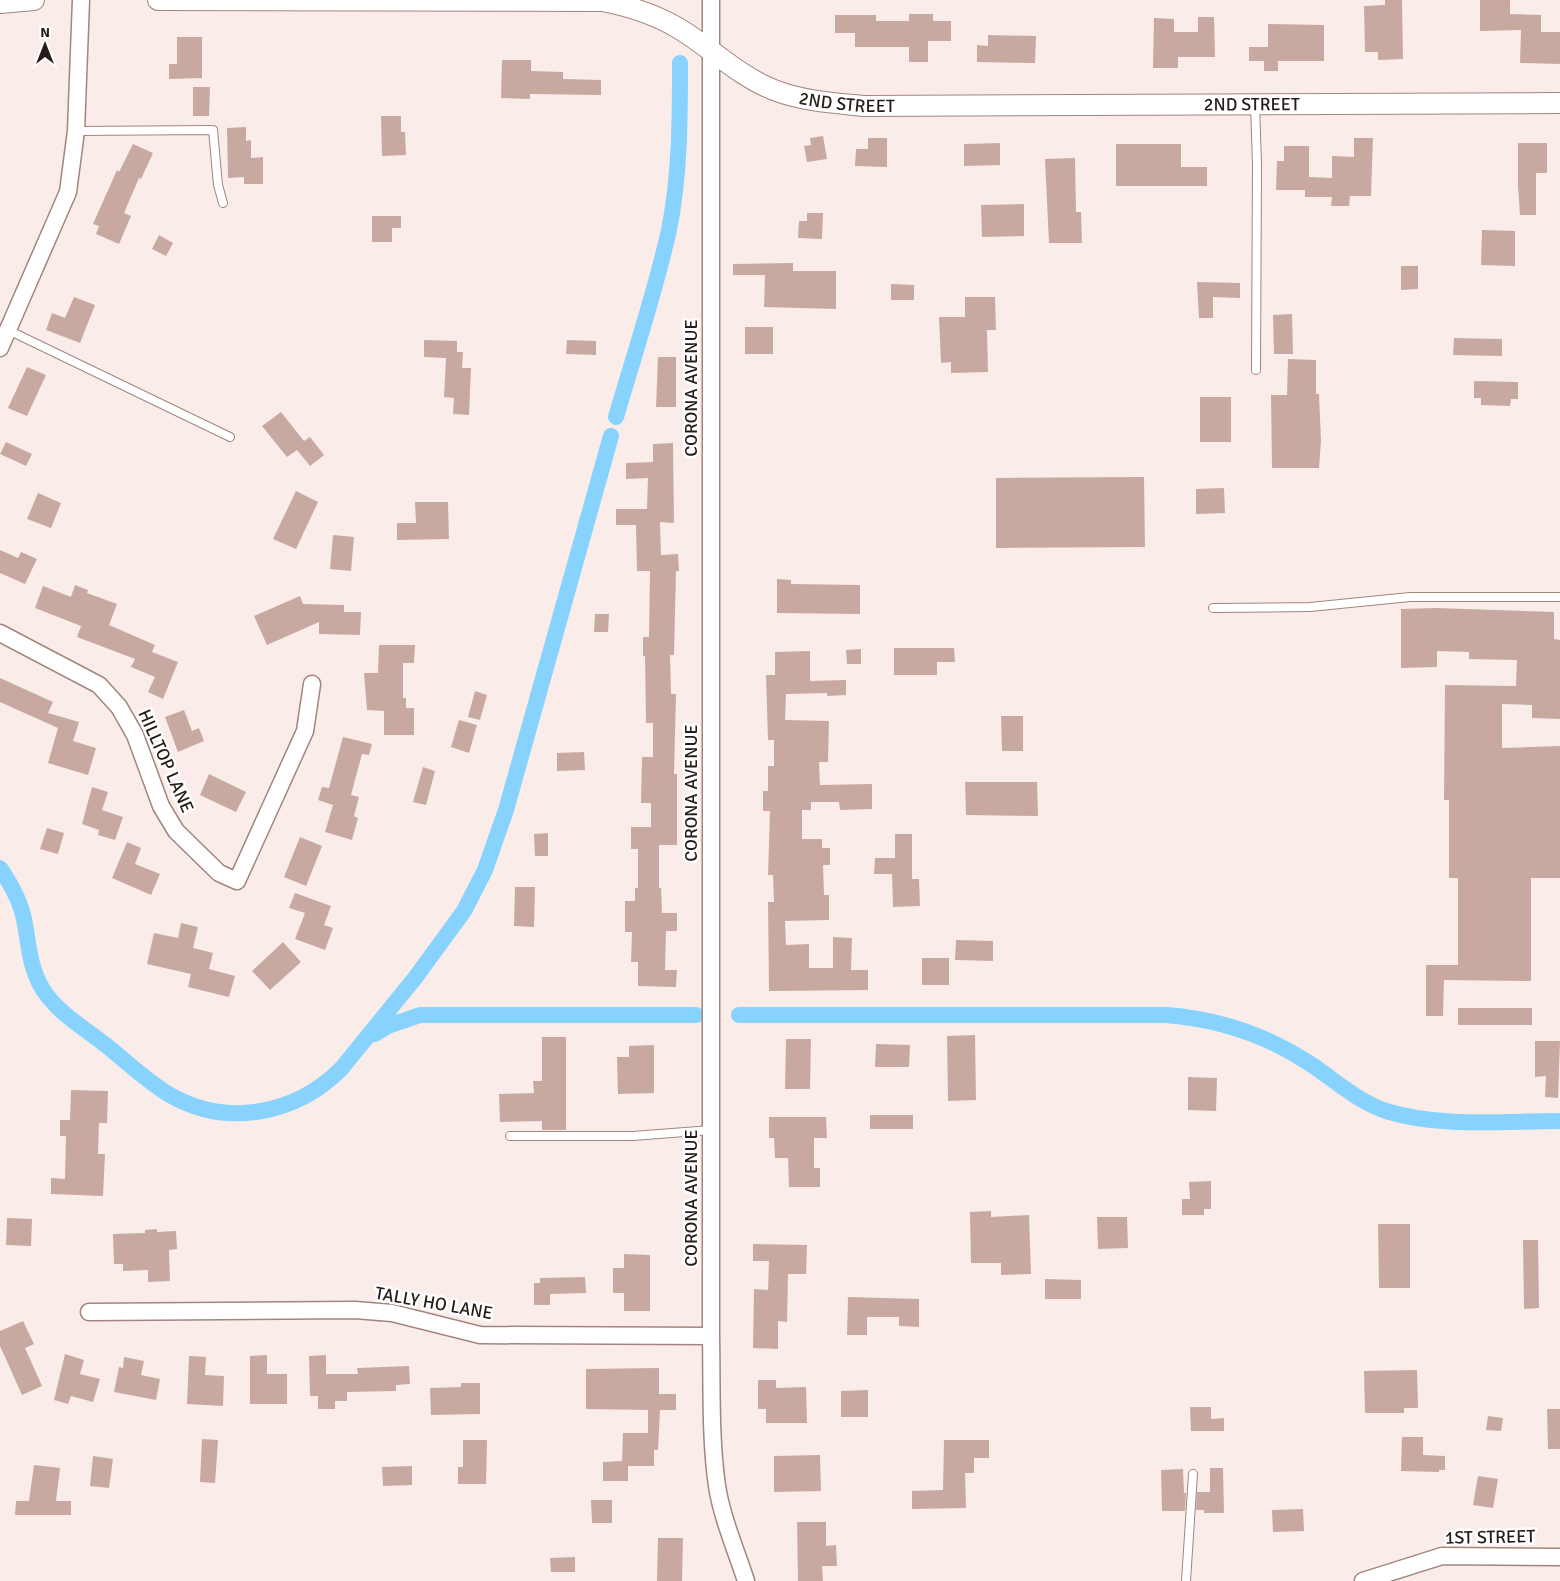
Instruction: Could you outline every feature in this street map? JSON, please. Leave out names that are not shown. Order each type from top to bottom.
[{"type":"street","points":[[0,3],[34,0]]},
{"type":"street","points":[[0,348],[68,192],[76,131],[82,0]]},
{"type":"street","name":"2ND STREET","points":[[158,0],[602,2],[628,6],[653,15],[678,28],[772,89],[800,98],[863,106],[1560,103]]},
{"type":"street","name":"CORONA AVENUE","points":[[711,0],[711,1336],[714,1455],[717,1487],[746,1581]]},
{"type":"street","name":"HILLTOP LANE","points":[[0,633],[99,685],[119,707],[135,735],[161,806],[176,830],[219,873],[237,881],[304,731],[312,684]]},
{"type":"street","name":"TALLY HO LANE","points":[[89,1312],[355,1310],[392,1314],[480,1335],[711,1336]]},
{"type":"street","name":"1ST STREET","points":[[1363,1581],[1442,1556],[1560,1557]]},
{"type":"lane","points":[[1255,104],[1257,164],[1256,370]]},
{"type":"lane","points":[[76,131],[213,130],[218,185],[223,203]]},
{"type":"lane","points":[[8,330],[230,437]]},
{"type":"lane","points":[[1213,608],[1310,607],[1410,597],[1560,597]]},
{"type":"lane","points":[[510,1136],[633,1136],[711,1130]]},
{"type":"lane","points":[[1186,1581],[1193,1474]]},
{"type":"building","points":[[1385,0],[1402,0],[1403,59],[1378,60],[1378,52],[1365,52],[1364,6],[1385,5]]},
{"type":"building","points":[[1480,0],[1510,0],[1510,14],[1541,15],[1541,32],[1560,32],[1560,64],[1520,63],[1521,30],[1480,31]]},
{"type":"building","points":[[909,14],[933,14],[933,21],[951,21],[951,41],[928,41],[928,62],[909,62],[909,47],[855,47],[855,33],[835,33],[835,15],[876,15],[876,21],[909,21]]},
{"type":"building","points":[[1198,17],[1214,17],[1215,57],[1178,57],[1178,68],[1153,68],[1154,18],[1174,19],[1174,32],[1198,32]]},
{"type":"building","points":[[1268,24],[1324,25],[1324,61],[1278,61],[1278,71],[1264,71],[1264,61],[1249,61],[1249,47],[1268,47]]},
{"type":"building","points":[[988,35],[1036,36],[1035,63],[977,62],[977,45],[988,46]]},
{"type":"building","points":[[177,37],[202,37],[202,78],[169,79],[169,64],[177,64]]},
{"type":"building","points":[[502,60],[531,60],[531,71],[563,72],[563,79],[601,80],[601,95],[530,94],[530,99],[501,98]]},
{"type":"building","points":[[193,87],[210,87],[209,116],[193,116]]},
{"type":"building","points":[[381,116],[401,116],[401,132],[405,132],[406,155],[382,156]]},
{"type":"building","points":[[246,127],[246,141],[251,140],[251,158],[263,157],[263,184],[244,184],[244,177],[228,178],[227,128]]},
{"type":"building","points":[[823,136],[827,159],[807,162],[804,146],[811,145],[810,138]]},
{"type":"building","points":[[868,138],[887,138],[887,167],[855,166],[856,149],[868,149]]},
{"type":"building","points":[[1354,138],[1373,138],[1371,196],[1350,196],[1349,206],[1331,206],[1332,197],[1305,197],[1305,190],[1276,190],[1277,161],[1284,161],[1284,146],[1309,146],[1309,177],[1332,178],[1332,156],[1354,157]]},
{"type":"building","points":[[1000,143],[1000,165],[964,166],[964,144]]},
{"type":"building","points":[[1518,143],[1547,143],[1547,173],[1536,173],[1536,215],[1520,215]]},
{"type":"building","points":[[133,144],[153,153],[141,179],[139,178],[124,213],[131,216],[119,244],[96,234],[99,226],[93,224],[117,170],[119,172]]},
{"type":"building","points":[[1116,144],[1181,144],[1181,167],[1207,167],[1207,186],[1116,186]]},
{"type":"building","points":[[1075,158],[1076,212],[1081,212],[1082,243],[1049,243],[1045,159]]},
{"type":"building","points":[[1024,204],[1024,236],[982,237],[981,205]]},
{"type":"building","points":[[807,213],[823,213],[822,239],[798,238],[799,221],[807,221]]},
{"type":"building","points":[[372,216],[401,216],[401,228],[392,228],[392,242],[372,242]]},
{"type":"building","points":[[1482,230],[1515,231],[1515,266],[1481,265]]},
{"type":"building","points":[[159,235],[173,243],[166,256],[152,249]]},
{"type":"building","points":[[793,263],[793,271],[836,271],[836,309],[764,307],[765,275],[733,275],[733,264]]},
{"type":"building","points":[[1401,266],[1418,266],[1418,289],[1401,290]]},
{"type":"building","points":[[1197,282],[1240,283],[1240,298],[1213,297],[1213,318],[1199,318]]},
{"type":"building","points":[[891,284],[914,285],[914,300],[891,300]]},
{"type":"building","points":[[74,297],[95,305],[80,343],[46,330],[52,313],[65,318]]},
{"type":"building","points":[[965,297],[995,297],[996,330],[987,330],[988,372],[951,373],[951,362],[941,363],[939,317],[965,317]]},
{"type":"building","points":[[1292,314],[1293,354],[1274,354],[1273,315]]},
{"type":"building","points":[[745,327],[773,327],[773,354],[745,354]]},
{"type":"building","points":[[1454,338],[1502,339],[1502,356],[1453,355]]},
{"type":"building","points":[[424,340],[457,341],[457,352],[463,352],[462,368],[471,368],[469,415],[453,414],[454,398],[444,397],[446,358],[424,357]]},
{"type":"building","points":[[567,340],[596,341],[596,355],[566,354]]},
{"type":"building","points":[[658,357],[676,357],[676,407],[656,407]]},
{"type":"building","points":[[1288,359],[1316,360],[1316,394],[1319,394],[1321,441],[1319,468],[1272,468],[1271,395],[1287,395]]},
{"type":"building","points":[[27,367],[46,375],[27,416],[8,408]]},
{"type":"building","points":[[1474,381],[1518,382],[1518,399],[1511,399],[1510,406],[1481,405],[1481,398],[1474,398]]},
{"type":"building","points":[[1200,397],[1231,397],[1231,442],[1200,442]]},
{"type":"building","points":[[281,412],[304,441],[310,437],[324,455],[310,466],[297,450],[287,457],[262,426]]},
{"type":"building","points":[[6,442],[32,454],[26,466],[0,454]]},
{"type":"building","points":[[673,443],[674,523],[660,522],[661,555],[678,554],[679,571],[676,571],[674,655],[670,655],[671,694],[676,694],[674,774],[677,774],[677,845],[659,845],[659,888],[661,888],[662,913],[677,913],[677,931],[666,931],[665,970],[677,970],[676,987],[638,986],[638,962],[631,962],[632,932],[625,932],[625,901],[635,901],[635,888],[638,888],[638,849],[631,849],[631,827],[651,827],[651,803],[641,803],[642,757],[653,757],[653,723],[646,723],[645,656],[643,656],[643,637],[649,637],[650,571],[637,571],[636,525],[616,525],[616,509],[647,509],[648,478],[626,479],[626,463],[653,462],[653,444]]},
{"type":"building","points":[[1144,477],[1145,547],[996,548],[996,478]]},
{"type":"building","points":[[1224,488],[1225,513],[1196,514],[1196,489]]},
{"type":"building","points":[[296,491],[318,502],[296,549],[273,539]]},
{"type":"building","points":[[38,493],[61,503],[51,528],[27,519]]},
{"type":"building","points":[[415,502],[448,502],[449,539],[397,540],[397,523],[416,523]]},
{"type":"building","points":[[333,535],[354,537],[351,571],[330,569]]},
{"type":"building","points":[[0,550],[18,558],[21,552],[37,559],[25,584],[0,573]]},
{"type":"building","points":[[777,579],[791,580],[791,584],[860,585],[860,614],[777,613]]},
{"type":"building","points":[[75,585],[88,590],[87,593],[117,604],[109,625],[155,645],[152,652],[178,662],[163,699],[148,692],[155,677],[131,667],[135,659],[77,637],[81,626],[35,608],[43,586],[71,597]]},
{"type":"building","points":[[300,596],[303,604],[344,605],[344,612],[361,612],[360,635],[319,634],[319,622],[267,645],[254,616]]},
{"type":"building","points":[[1436,608],[1554,612],[1554,639],[1560,640],[1560,719],[1532,718],[1532,705],[1502,704],[1502,748],[1560,746],[1560,878],[1531,878],[1531,981],[1444,980],[1443,1016],[1426,1016],[1426,965],[1458,965],[1458,878],[1449,878],[1449,800],[1444,800],[1445,685],[1516,686],[1517,660],[1469,659],[1469,652],[1437,651],[1437,667],[1401,668],[1401,609]]},
{"type":"building","points":[[595,614],[609,614],[608,632],[594,632]]},
{"type":"building","points":[[379,645],[415,645],[414,663],[403,663],[403,698],[406,698],[406,708],[414,708],[414,735],[384,735],[384,711],[367,710],[364,673],[378,673]]},
{"type":"building","points":[[894,648],[954,648],[955,662],[937,662],[937,675],[894,675]]},
{"type":"building","points":[[861,649],[861,664],[847,664],[846,650]]},
{"type":"building","points":[[810,651],[810,681],[846,680],[846,695],[827,696],[827,693],[786,694],[785,720],[829,721],[828,762],[819,762],[820,785],[872,784],[872,809],[840,810],[839,802],[811,802],[811,810],[802,810],[802,839],[822,839],[822,848],[830,848],[830,865],[823,865],[824,895],[829,895],[829,920],[785,921],[786,945],[809,944],[809,968],[833,968],[833,937],[852,938],[851,970],[868,970],[868,990],[769,991],[768,902],[774,902],[773,875],[768,875],[770,811],[763,811],[763,791],[768,791],[768,766],[774,766],[774,740],[768,740],[766,675],[775,675],[775,652]]},
{"type":"building","points":[[0,678],[53,702],[48,713],[79,722],[73,741],[96,748],[88,775],[48,763],[58,728],[0,702]]},
{"type":"building","points":[[475,691],[487,695],[480,720],[468,717]]},
{"type":"building","points":[[184,710],[192,731],[199,728],[204,741],[178,752],[165,717]]},
{"type":"building","points":[[1001,716],[1023,716],[1023,751],[1002,751]]},
{"type":"building","points":[[459,720],[477,725],[469,753],[451,747]]},
{"type":"building","points":[[343,737],[372,744],[369,755],[362,754],[351,795],[359,797],[354,816],[358,818],[352,840],[325,832],[333,805],[318,800],[322,787],[329,788]]},
{"type":"building","points":[[584,752],[585,770],[557,771],[557,753]]},
{"type":"building","points":[[423,767],[435,771],[426,805],[413,802]]},
{"type":"building","points":[[209,774],[246,792],[236,812],[200,795]]},
{"type":"building","points":[[965,782],[1037,782],[1038,816],[966,815]]},
{"type":"building","points":[[92,787],[108,792],[102,810],[123,817],[115,840],[98,835],[99,830],[82,824]]},
{"type":"building","points":[[47,828],[64,833],[58,854],[40,849]]},
{"type":"building","points":[[548,833],[548,856],[535,856],[534,834]]},
{"type":"building","points":[[895,834],[912,834],[912,879],[919,879],[920,906],[893,907],[892,874],[874,874],[875,858],[895,858]]},
{"type":"building","points":[[300,837],[322,846],[306,886],[284,877]]},
{"type":"building","points":[[127,842],[141,848],[135,864],[160,874],[151,895],[112,878]]},
{"type":"building","points":[[515,887],[535,887],[534,927],[514,926]]},
{"type":"building","points":[[295,893],[331,906],[324,925],[333,928],[325,950],[295,939],[305,913],[289,908]]},
{"type":"building","points":[[181,923],[198,927],[193,948],[213,953],[209,969],[235,976],[229,997],[188,987],[191,974],[147,964],[154,933],[178,938]]},
{"type":"building","points":[[956,940],[993,941],[993,961],[955,960]]},
{"type":"building","points":[[283,942],[301,962],[270,990],[252,971]]},
{"type":"building","points":[[922,958],[949,958],[949,985],[922,985]]},
{"type":"building","points":[[1458,1008],[1532,1008],[1532,1025],[1458,1025]]},
{"type":"building","points":[[975,1035],[976,1100],[948,1101],[947,1036]]},
{"type":"building","points":[[542,1037],[566,1037],[566,1130],[542,1130],[542,1121],[500,1122],[499,1094],[534,1093],[533,1081],[542,1081]]},
{"type":"building","points":[[786,1039],[811,1039],[810,1089],[785,1089]]},
{"type":"building","points":[[1535,1041],[1560,1041],[1558,1098],[1545,1097],[1546,1076],[1535,1077]]},
{"type":"building","points":[[876,1044],[910,1045],[909,1067],[875,1067]]},
{"type":"building","points":[[654,1045],[654,1093],[618,1094],[617,1057],[629,1057],[629,1046]]},
{"type":"building","points":[[1188,1077],[1217,1078],[1216,1111],[1188,1110]]},
{"type":"building","points":[[71,1090],[108,1091],[107,1123],[99,1123],[98,1154],[105,1154],[103,1196],[51,1194],[51,1178],[65,1179],[66,1136],[60,1136],[60,1120],[70,1120]]},
{"type":"building","points":[[870,1115],[913,1115],[913,1129],[870,1129]]},
{"type":"building","points":[[769,1117],[826,1117],[827,1138],[814,1138],[814,1168],[820,1168],[820,1187],[789,1187],[788,1158],[775,1158],[774,1138],[769,1138]]},
{"type":"building","points":[[1211,1181],[1211,1209],[1204,1209],[1204,1215],[1182,1215],[1182,1199],[1190,1199],[1189,1182]]},
{"type":"building","points":[[991,1211],[991,1217],[1029,1215],[1031,1274],[1001,1275],[1001,1263],[971,1263],[970,1212]]},
{"type":"building","points":[[1097,1217],[1127,1217],[1128,1248],[1098,1249]]},
{"type":"building","points":[[7,1218],[32,1219],[31,1246],[6,1245]]},
{"type":"building","points":[[1378,1224],[1410,1224],[1410,1288],[1379,1288]]},
{"type":"building","points":[[157,1229],[157,1232],[176,1231],[177,1249],[169,1250],[170,1281],[148,1282],[148,1270],[123,1271],[123,1264],[114,1264],[113,1234],[145,1233],[145,1230]]},
{"type":"building","points":[[1523,1240],[1538,1240],[1539,1308],[1524,1309]]},
{"type":"building","points":[[753,1244],[807,1245],[806,1274],[788,1274],[787,1322],[778,1321],[778,1349],[753,1348],[754,1289],[768,1290],[769,1261],[753,1261]]},
{"type":"building","points":[[624,1254],[650,1255],[650,1311],[624,1311],[624,1293],[613,1293],[613,1268],[624,1268]]},
{"type":"building","points":[[585,1277],[586,1293],[550,1294],[550,1305],[534,1305],[534,1283],[540,1283],[540,1278]]},
{"type":"building","points":[[1045,1279],[1081,1280],[1081,1299],[1045,1299]]},
{"type":"building","points":[[848,1297],[919,1299],[919,1327],[899,1326],[899,1317],[867,1317],[867,1335],[847,1335]]},
{"type":"building","points":[[23,1321],[34,1344],[25,1348],[42,1386],[22,1395],[0,1346],[0,1331]]},
{"type":"building","points":[[65,1354],[84,1360],[80,1374],[100,1379],[93,1402],[71,1396],[68,1404],[54,1400]]},
{"type":"building","points":[[267,1355],[267,1374],[287,1374],[287,1404],[250,1404],[250,1356]]},
{"type":"building","points":[[326,1355],[326,1374],[358,1374],[357,1368],[409,1366],[410,1384],[396,1385],[396,1391],[347,1392],[347,1401],[335,1401],[335,1409],[318,1409],[318,1396],[310,1396],[309,1356]]},
{"type":"building","points":[[189,1356],[206,1357],[205,1375],[224,1376],[223,1406],[187,1404]]},
{"type":"building","points":[[124,1357],[144,1361],[141,1375],[160,1379],[156,1400],[114,1392],[119,1367],[123,1368]]},
{"type":"building","points":[[659,1368],[659,1394],[676,1394],[676,1410],[660,1410],[658,1450],[654,1450],[654,1466],[628,1466],[628,1481],[603,1481],[603,1462],[622,1461],[623,1433],[648,1433],[648,1410],[586,1409],[586,1369]]},
{"type":"building","points":[[1417,1370],[1418,1408],[1404,1408],[1404,1413],[1365,1413],[1364,1371]]},
{"type":"building","points":[[758,1380],[776,1380],[776,1388],[806,1387],[807,1423],[766,1423],[766,1409],[758,1409]]},
{"type":"building","points":[[461,1383],[480,1383],[480,1414],[431,1415],[430,1388],[461,1387]]},
{"type":"building","points":[[868,1390],[868,1417],[841,1417],[841,1391]]},
{"type":"building","points":[[1190,1407],[1211,1407],[1211,1419],[1224,1418],[1224,1431],[1191,1431]]},
{"type":"building","points":[[1547,1409],[1560,1409],[1560,1449],[1548,1449]]},
{"type":"building","points":[[1488,1416],[1503,1418],[1501,1431],[1486,1430]]},
{"type":"building","points":[[1402,1437],[1423,1437],[1423,1455],[1445,1456],[1445,1470],[1439,1470],[1439,1472],[1401,1471]]},
{"type":"building","points":[[202,1439],[218,1440],[215,1483],[200,1482]]},
{"type":"building","points":[[463,1440],[487,1440],[486,1484],[458,1484],[458,1467],[463,1467]]},
{"type":"building","points":[[944,1440],[989,1440],[989,1458],[974,1458],[974,1473],[965,1473],[966,1508],[912,1509],[912,1491],[943,1490]]},
{"type":"building","points":[[820,1455],[821,1491],[774,1492],[774,1456]]},
{"type":"building","points":[[93,1456],[113,1459],[109,1488],[90,1486]]},
{"type":"building","points":[[34,1465],[60,1468],[56,1501],[71,1501],[71,1515],[15,1515],[16,1501],[29,1501]]},
{"type":"building","points":[[412,1466],[412,1485],[383,1486],[382,1467]]},
{"type":"building","points":[[1210,1468],[1223,1468],[1224,1513],[1204,1513],[1204,1510],[1196,1510],[1197,1492],[1210,1492]]},
{"type":"building","points":[[1183,1469],[1184,1493],[1186,1493],[1185,1511],[1162,1511],[1161,1470]]},
{"type":"building","points":[[1478,1476],[1498,1479],[1493,1508],[1473,1505]]},
{"type":"building","points":[[591,1500],[612,1500],[612,1523],[592,1523]]},
{"type":"building","points":[[1303,1509],[1304,1531],[1273,1532],[1272,1510]]},
{"type":"building","points":[[797,1522],[826,1522],[826,1546],[836,1545],[837,1566],[822,1566],[823,1581],[798,1581]]},
{"type":"building","points":[[658,1538],[683,1538],[682,1581],[657,1581]]},
{"type":"building","points":[[575,1557],[575,1572],[551,1572],[550,1558]]},
{"type":"waterway","points":[[616,417],[651,301],[673,209],[677,168],[680,63]]},
{"type":"waterway","points":[[0,868],[18,899],[24,919],[34,971],[48,997],[72,1020],[162,1090],[192,1105],[214,1111],[237,1113],[260,1111],[282,1106],[303,1097],[323,1084],[341,1069],[415,978],[464,911],[485,870],[506,810],[611,436]]},
{"type":"waterway","points":[[375,1034],[388,1026],[420,1015],[696,1015]]},
{"type":"waterway","points":[[739,1015],[1166,1015],[1186,1017],[1242,1030],[1278,1045],[1312,1065],[1356,1096],[1386,1111],[1428,1120],[1450,1122],[1560,1121]]}]
